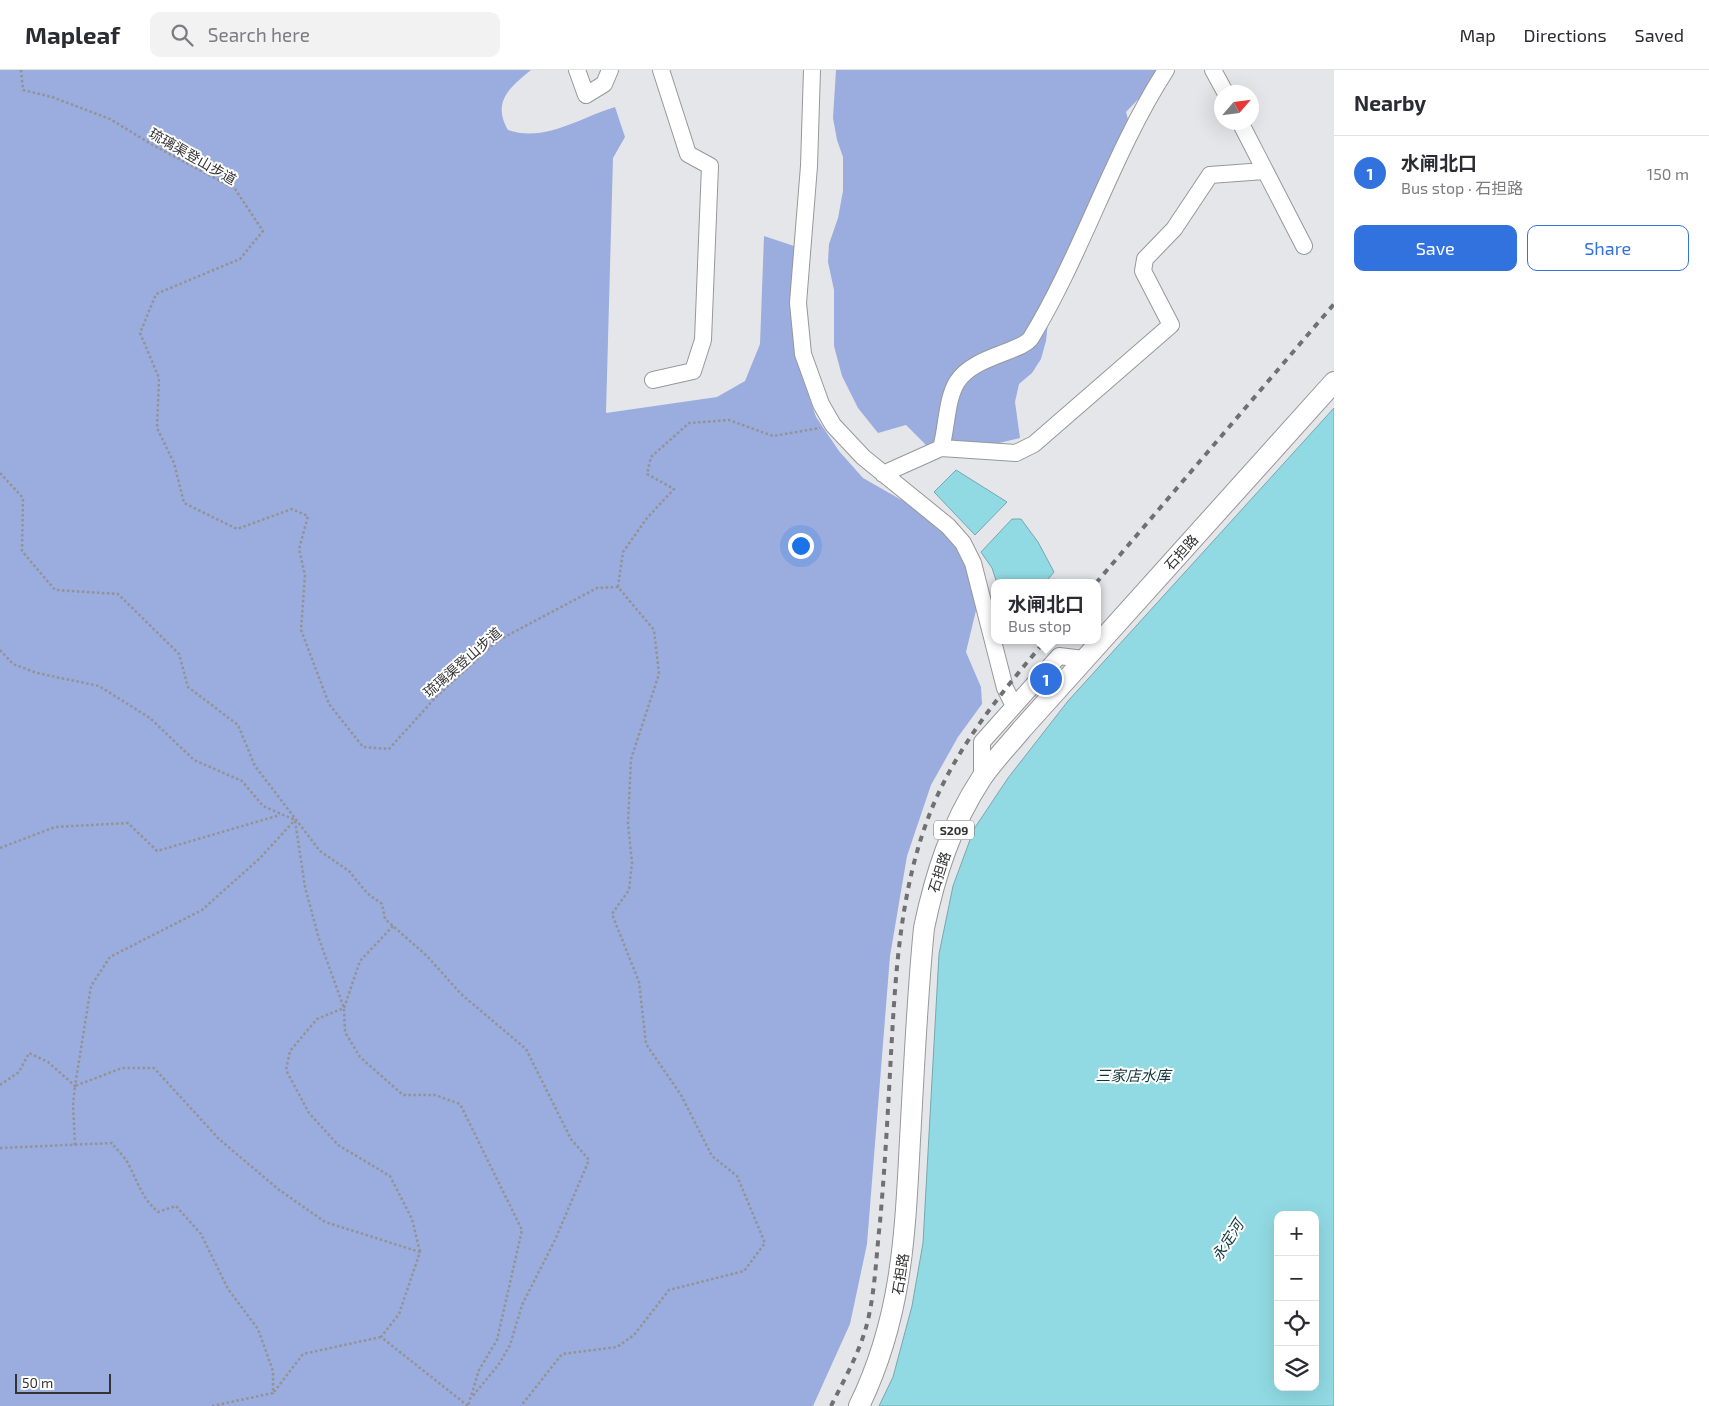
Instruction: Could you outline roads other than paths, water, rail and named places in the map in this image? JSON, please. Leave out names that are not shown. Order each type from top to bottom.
[{"type":"main road","name":"石担路","points":[[1101,640],[1334,382]]},
{"type":"main road","name":"石担路","points":[[859,1406],[876,1372],[894,1307],[905,1243],[924,928],[935,878],[958,820],[982,778],[1022,728],[1098,644]]},
{"type":"street","points":[[577,70],[586,95],[604,84],[610,70]]},
{"type":"street","points":[[653,380],[694,371],[703,340],[710,166],[688,154],[661,70]]},
{"type":"street","points":[[812,70],[809,166],[798,303],[803,354],[821,404],[834,425],[883,474],[948,526],[963,543],[973,564],[991,634]]},
{"type":"street","points":[[941,448],[958,382],[976,364],[1029,340],[1068,269],[1144,104],[1166,70]]},
{"type":"street","points":[[1213,70],[1221,85]]},
{"type":"street","points":[[1244,130],[1304,246]]},
{"type":"street","points":[[883,474],[941,448],[1016,453],[1034,444],[1171,325],[1143,270],[1146,258],[1174,229],[1210,175],[1264,171]]},
{"type":"street","points":[[994,644],[1005,688],[1014,706]]},
{"type":"street","points":[[982,778],[982,742],[1059,656],[1084,659]]},
{"type":"water","name":"三家店水库","points":[[1334,408],[1334,1406],[879,1406],[893,1377],[912,1306],[923,1243],[939,954],[953,886],[974,829],[1008,778],[1068,701]]},
{"type":"water","points":[[956,470],[1007,502],[975,535],[934,492]]},
{"type":"water","points":[[1012,519],[1021,519],[1038,542],[1054,572],[1048,579],[996,579],[992,568],[981,552]]},
{"type":"railway","points":[[1099,579],[1334,304]]},
{"type":"railway","points":[[831,1406],[858,1350],[871,1305],[882,1201],[898,953],[909,886],[917,853],[927,821],[940,790],[962,750],[1002,693],[1043,644]]},
{"type":"place","name":"水闸北口","points":[[1046,679]]},
{"type":"water label","name":"永定河","points":[[1227,1240]]}]
